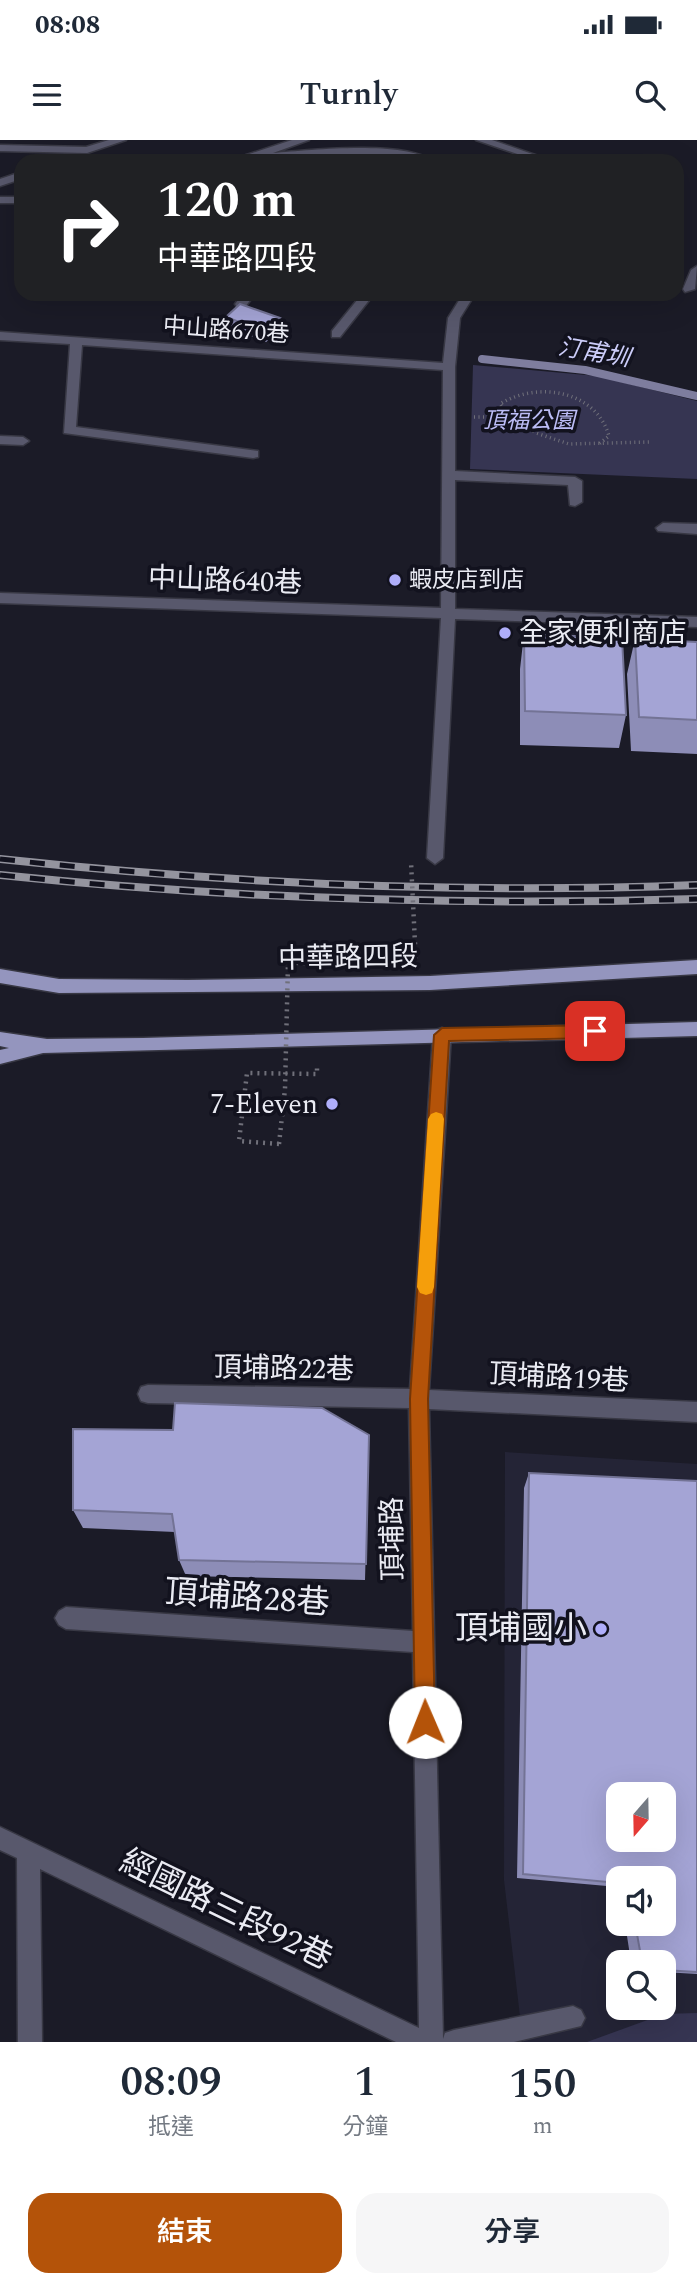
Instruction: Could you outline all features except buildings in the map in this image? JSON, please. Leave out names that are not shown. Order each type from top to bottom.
[{"type":"main road","name":"中華路四段","points":[[0,976],[59,986],[430,984],[697,967]]},
{"type":"main road","points":[[0,1039],[47,1046],[697,1028]]},
{"type":"main road","points":[[0,1057],[47,1046]]},
{"type":"street","points":[[75,154],[121,140]]},
{"type":"street","points":[[261,154],[304,140]]},
{"type":"street","points":[[481,140],[526,154]]},
{"type":"street","points":[[0,148],[87,149]]},
{"type":"street","points":[[360,154],[376,151],[402,154]]},
{"type":"street","points":[[0,166],[4,182]]},
{"type":"street","points":[[688,289],[697,270]]},
{"type":"street","points":[[336,334],[362,301]]},
{"type":"street","points":[[435,858],[449,613],[449,367],[454,318],[465,301]]},
{"type":"street","name":"中山路670巷","points":[[0,336],[449,367]]},
{"type":"street","points":[[76,342],[69,430],[253,454]]},
{"type":"street","points":[[0,440],[23,441]]},
{"type":"street","points":[[449,475],[575,481],[575,502]]},
{"type":"street","points":[[663,528],[697,530]]},
{"type":"street","name":"中山路640巷","points":[[0,598],[697,622]]},
{"type":"street","name":"頂埔路","points":[[431,2042],[419,1399],[442,1035]]},
{"type":"street","name":"頂埔路22巷","points":[[148,1394],[419,1399]]},
{"type":"street","name":"頂埔路19巷","points":[[419,1399],[697,1412]]},
{"type":"street","name":"頂埔路28巷","points":[[66,1618],[423,1642]]},
{"type":"street","name":"經國路三段92巷","points":[[0,1838],[422,2042]]},
{"type":"street","points":[[28,1850],[30,2042]]},
{"type":"street","points":[[454,2042],[573,2018]]},
{"type":"path","points":[[598,445],[609,436],[609,422],[596,407],[548,391],[510,394],[500,404],[509,417],[536,433],[569,444],[598,445],[649,442]]},
{"type":"path","points":[[449,416],[509,417]]},
{"type":"path","points":[[317,1039],[317,1074],[247,1073],[240,1141],[279,1144],[285,1089],[288,963],[416,964],[411,862]]},
{"type":"shaded area","name":"頂埔國小","points":[[505,1452],[697,1464],[697,2042],[523,2042],[504,1880]]},
{"type":"green space","name":"頂福公園","points":[[473,365],[597,376],[697,401],[697,479],[470,469]]},
{"type":"green space","points":[[697,2013],[697,2042],[587,2042],[648,2020],[676,2020],[676,2014]]},
{"type":"waterway","name":"汀甫圳","points":[[482,359],[585,370],[697,396]]},
{"type":"railway","points":[[0,859],[174,875],[348,885],[522,888],[697,885]]},
{"type":"railway","points":[[0,875],[174,890],[348,899],[522,902],[697,899]]},
{"type":"slow traffic","points":[[426,1287],[436,1119]]},
{"type":"place","name":"蝦皮店到店","points":[[395,580]]},
{"type":"place","name":"全家便利商店","points":[[505,633]]},
{"type":"place","name":"7-Eleven","points":[[332,1104]]},
{"type":"place","name":"頂埔國小","points":[[601,1629]]},
{"type":"route","points":[[425,1722],[419,1399],[442,1035],[595,1031]]}]
